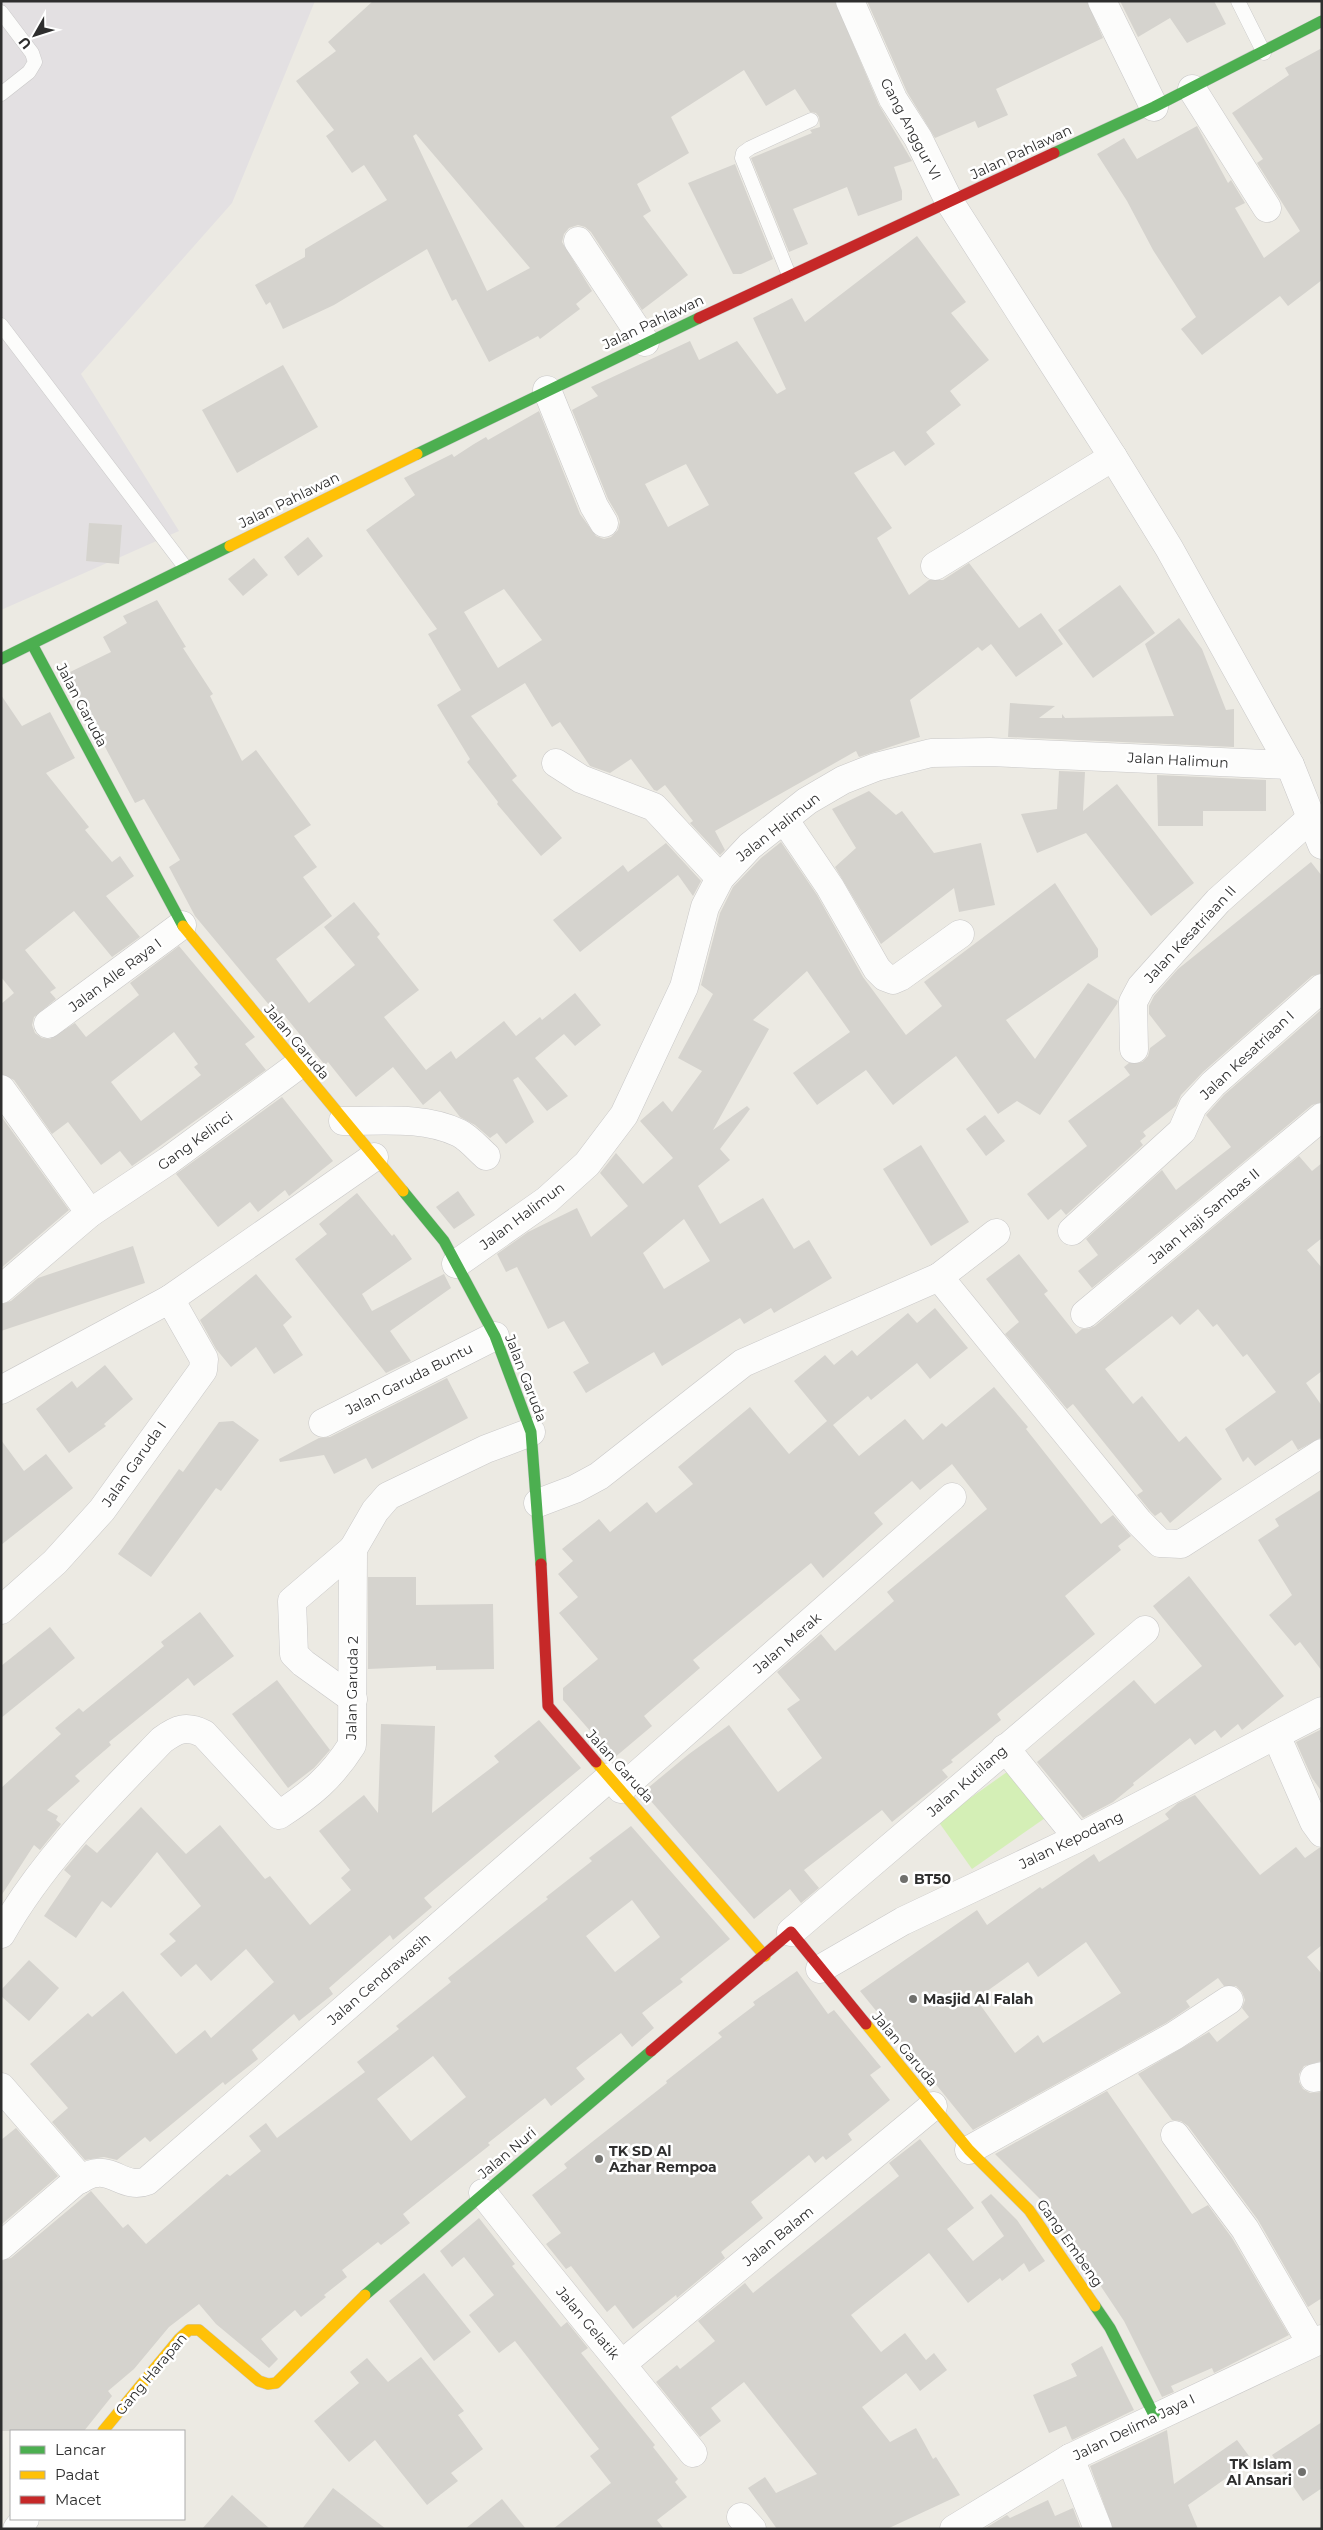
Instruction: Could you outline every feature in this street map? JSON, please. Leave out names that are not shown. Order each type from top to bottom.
[{"type":"street","name":"Gang Anggur VI","points":[[850,1],[893,99],[918,138],[949,201],[1169,548],[1290,765],[1322,845]]},
{"type":"street","points":[[1102,1],[1154,108]]},
{"type":"street","name":"Jalan Pahlawan","points":[[1,659],[645,342],[1154,108],[1322,21]]},
{"type":"street","points":[[1192,89],[1267,208]]},
{"type":"street","points":[[578,241],[645,342]]},
{"type":"street","points":[[548,390],[594,506],[604,523]]},
{"type":"street","points":[[935,566],[1113,457]]},
{"type":"street","name":"Jalan Garuda","points":[[32,644],[182,925],[444,1241],[495,1336],[531,1432],[538,1503],[548,1706],[766,1956]]},
{"type":"street","name":"Jalan Halimun","points":[[456,1264],[547,1200],[587,1164],[624,1115],[684,987],[705,907],[720,878],[750,846],[807,801],[843,780],[876,767],[931,753],[990,752],[1290,765]]},
{"type":"street","points":[[556,763],[581,779],[621,792],[654,807],[720,878]]},
{"type":"street","points":[[784,819],[810,855],[877,969],[885,977],[893,980],[900,977],[960,934]]},
{"type":"street","name":"Jalan Kesatriaan II","points":[[1134,1049],[1133,1002],[1141,987],[1218,901],[1310,819]]},
{"type":"street","name":"Jalan Alle Raya I","points":[[48,1024],[182,925]]},
{"type":"street","name":"Jalan Kesatriaan I","points":[[1072,1231],[1182,1131],[1193,1106],[1212,1084],[1322,988]]},
{"type":"street","name":"Gang Kelinci","points":[[1,1289],[90,1213],[168,1161],[297,1066]]},
{"type":"street","points":[[1,1089],[90,1213]]},
{"type":"street","name":"Jalan Haji Sambas II","points":[[1085,1314],[1322,1117]]},
{"type":"street","points":[[343,1121],[413,1122],[438,1125],[461,1134],[486,1156]]},
{"type":"street","points":[[1,1390],[170,1299],[374,1158]]},
{"type":"street","points":[[538,1503],[575,1489],[599,1476],[743,1363],[939,1277],[996,1233]]},
{"type":"street","points":[[939,1277],[1139,1522],[1160,1543],[1181,1544],[1322,1453]]},
{"type":"street","name":"Jalan Garuda I","points":[[1,1610],[55,1562],[102,1510],[203,1370],[202,1353],[170,1299]]},
{"type":"street","name":"Jalan Garuda Buntu","points":[[323,1423],[495,1336]]},
{"type":"street","points":[[353,1699],[302,1663],[294,1654],[292,1601],[353,1549],[375,1511],[388,1496],[486,1449],[531,1432]]},
{"type":"street","name":"Jalan Merak","points":[[616,1783],[952,1497]]},
{"type":"street","name":"Jalan Garuda 2","points":[[1,1934],[71,1835],[162,1740],[177,1728],[193,1728],[204,1734],[279,1815],[325,1782],[352,1745],[353,1549]]},
{"type":"street","name":"Jalan Kutilang","points":[[791,1932],[1145,1630]]},
{"type":"street","name":"Jalan Kepodang","points":[[820,1969],[939,1903],[1078,1838],[1322,1711]]},
{"type":"street","points":[[1276,1735],[1314,1822],[1322,1833]]},
{"type":"street","points":[[1006,1748],[1078,1838]]},
{"type":"street","name":"Jalan Cendrawasih","points":[[81,2179],[98,2173],[138,2185],[147,2181],[616,1783]]},
{"type":"street","points":[[766,1956],[791,1932]]},
{"type":"street","name":"Jalan Garuda","points":[[791,1932],[933,2106]]},
{"type":"street","name":"Jalan Nuri","points":[[276,2383],[349,2308],[766,1956]]},
{"type":"street","points":[[969,2150],[1174,2036],[1229,2000]]},
{"type":"street","points":[[1,2086],[81,2179],[74,2182],[1,2246]]},
{"type":"street","name":"Gang Embeng","points":[[933,2106],[969,2150],[1029,2210],[1110,2328],[1155,2417]]},
{"type":"street","name":"Jalan Balam","points":[[622,2364],[933,2106]]},
{"type":"street","points":[[1175,2135],[1242,2223],[1316,2341]]},
{"type":"street","name":"Jalan Gelatik","points":[[483,2193],[574,2309],[622,2364],[693,2453]]},
{"type":"street","name":"Gang Harapan","points":[[104,2430],[179,2339],[189,2330],[200,2330],[259,2381],[268,2384],[276,2383]]},
{"type":"street","name":"Jalan Delima Jaya I","points":[[954,2529],[1070,2458],[1316,2341]]},
{"type":"street","points":[[1070,2458],[1098,2529]]},
{"type":"lane","points":[[1238,1],[1264,52]]},
{"type":"lane","points":[[1,12],[32,53],[35,62],[29,72],[1,94]]},
{"type":"lane","points":[[789,275],[742,158],[743,154],[750,148],[811,120]]},
{"type":"lane","points":[[1,325],[185,567]]},
{"type":"shaded area","points":[[1,1],[315,1],[232,203],[81,374],[179,531],[1,610]]},
{"type":"green space","points":[[1014,1767],[1048,1816],[972,1869],[938,1821]]},
{"type":"building","points":[[373,1],[835,1],[879,105],[912,161],[894,167],[902,191],[902,200],[858,216],[847,187],[793,209],[808,244],[789,252],[751,158],[812,133],[810,130],[820,127],[819,117],[816,113],[810,112],[795,89],[766,106],[744,70],[671,117],[689,153],[637,184],[651,211],[643,216],[688,275],[642,310],[591,232],[585,227],[578,225],[569,228],[564,234],[562,242],[592,291],[576,304],[580,309],[540,339],[538,336],[489,362],[456,299],[452,301],[427,249],[334,305],[283,329],[270,302],[266,305],[255,285],[305,257],[305,249],[387,200],[364,165],[352,173],[326,136],[334,130],[296,81],[336,51],[328,42]],"holes":[[[416,134],[530,268],[487,291],[413,136]]]},
{"type":"building","points":[[867,1],[1087,1],[1103,38],[996,89],[1008,115],[978,128],[975,121],[935,138],[907,92]]},
{"type":"building","points":[[1120,1],[1214,1],[1226,24],[1187,43],[1170,18],[1138,37]]},
{"type":"building","points":[[1322,48],[1322,280],[1288,306],[1280,296],[1202,355],[1181,329],[1196,317],[1153,250],[1127,201],[1097,154],[1124,138],[1137,159],[1197,126],[1228,183],[1231,180],[1245,203],[1235,208],[1264,258],[1300,231],[1257,163],[1263,159],[1232,113],[1289,75],[1285,68]]},
{"type":"building","points":[[735,164],[773,259],[741,274],[733,274],[688,183]]},
{"type":"building","points":[[917,236],[966,302],[951,313],[989,360],[950,391],[961,405],[926,432],[935,444],[905,466],[894,451],[854,473],[892,528],[877,538],[909,595],[929,580],[943,580],[969,563],[1019,628],[1041,613],[1063,644],[1016,677],[991,644],[982,651],[978,647],[910,700],[920,737],[859,757],[856,751],[715,831],[725,850],[720,855],[690,823],[693,821],[665,785],[657,791],[654,790],[631,759],[610,773],[590,766],[560,722],[552,727],[525,683],[471,716],[517,776],[512,780],[562,838],[541,856],[497,804],[498,802],[467,762],[470,759],[437,705],[461,690],[428,634],[437,629],[366,530],[415,495],[404,478],[452,454],[454,457],[486,437],[488,440],[539,411],[580,514],[596,536],[604,539],[611,537],[618,530],[620,522],[608,499],[572,410],[598,396],[591,387],[690,341],[699,360],[737,341],[777,394],[786,389],[753,318],[792,298],[805,322]],"holes":[[[686,464],[709,505],[668,527],[645,484]],[[504,589],[542,640],[498,668],[464,612]]]},
{"type":"building","points":[[283,365],[318,427],[237,473],[202,410]]},
{"type":"building","points":[[89,523],[122,525],[119,564],[86,561]]},
{"type":"building","points":[[308,537],[323,556],[298,576],[284,557]]},
{"type":"building","points":[[254,558],[268,575],[243,596],[228,579]]},
{"type":"building","points":[[1120,585],[1155,633],[1093,678],[1058,630]]},
{"type":"building","points":[[157,600],[186,647],[183,648],[213,694],[210,696],[242,761],[256,750],[311,825],[294,836],[317,867],[303,877],[332,916],[276,959],[309,1003],[355,965],[324,927],[354,902],[380,934],[377,937],[419,990],[384,1017],[426,1070],[451,1051],[456,1059],[504,1021],[516,1036],[540,1017],[542,1020],[575,993],[601,1025],[575,1046],[564,1034],[535,1058],[568,1096],[547,1111],[518,1077],[513,1080],[534,1122],[506,1144],[497,1133],[490,1138],[475,1125],[460,1117],[440,1091],[423,1105],[393,1067],[356,1097],[328,1062],[325,1065],[284,1015],[280,1018],[195,916],[169,867],[180,860],[144,799],[135,803],[66,674],[111,652],[103,637],[127,623],[123,616]]},
{"type":"building","points":[[1179,618],[1202,649],[1226,710],[1234,709],[1234,747],[1008,737],[1010,703],[1055,706],[1039,718],[1062,718],[1062,714],[1065,718],[1174,716],[1145,644]]},
{"type":"building","points":[[1,695],[22,726],[50,712],[75,758],[46,773],[89,827],[85,830],[112,862],[120,856],[134,876],[106,896],[140,937],[112,957],[74,911],[25,950],[56,988],[50,992],[56,999],[34,1017],[32,1025],[35,1033],[42,1038],[50,1039],[75,1023],[86,1037],[139,995],[130,983],[179,946],[255,1037],[245,1044],[266,1070],[132,1166],[120,1151],[101,1165],[68,1122],[52,1134],[14,1080],[1,1074],[1,1004],[14,993],[1,977]],"holes":[[[174,1032],[198,1064],[194,1067],[201,1075],[141,1121],[111,1082]]]},
{"type":"building","points":[[1059,771],[1085,772],[1083,811],[1117,784],[1194,883],[1151,916],[1086,833],[1037,853],[1021,814],[1057,809]]},
{"type":"building","points":[[1157,775],[1266,780],[1266,811],[1203,811],[1203,826],[1158,826]]},
{"type":"building","points":[[869,791],[896,815],[902,811],[934,853],[981,843],[995,905],[959,912],[954,888],[881,944],[835,867],[856,848],[832,809]]},
{"type":"building","points":[[781,842],[817,895],[863,977],[906,1035],[942,1006],[924,982],[1055,883],[1098,949],[1098,957],[1006,1020],[1035,1059],[1088,983],[1118,1001],[1040,1115],[1017,1101],[998,1114],[956,1056],[893,1105],[866,1070],[817,1105],[793,1073],[850,1032],[807,971],[753,1020],[769,1029],[713,1130],[747,1106],[750,1109],[720,1149],[730,1160],[698,1186],[720,1224],[763,1198],[794,1249],[809,1240],[832,1278],[774,1313],[771,1308],[744,1324],[740,1318],[662,1366],[654,1352],[586,1393],[573,1372],[589,1363],[564,1321],[548,1329],[517,1267],[506,1272],[497,1254],[528,1232],[577,1208],[591,1237],[628,1206],[600,1173],[616,1153],[643,1184],[673,1158],[640,1121],[663,1101],[672,1112],[702,1071],[678,1058],[713,994],[701,985],[720,913],[733,887],[761,858]],"holes":[[[684,1219],[710,1261],[664,1289],[643,1253]]]},
{"type":"building","points":[[666,843],[701,881],[693,896],[678,875],[580,952],[553,920],[623,865],[628,872]]},
{"type":"building","points":[[1311,862],[1322,876],[1322,973],[1312,976],[1203,1072],[1181,1095],[1176,1106],[1143,1132],[1146,1136],[1140,1141],[1143,1145],[1066,1215],[1061,1209],[1048,1220],[1027,1194],[1087,1146],[1068,1121],[1130,1075],[1124,1067],[1129,1063],[1142,1062],[1148,1056],[1150,1048],[1166,1036],[1149,1014],[1149,1006],[1154,996],[1178,969]]},
{"type":"building","points":[[1322,1009],[1322,1102],[1312,1105],[1092,1288],[1078,1271],[1098,1255],[1086,1239],[1162,1170],[1176,1190],[1231,1147],[1206,1115],[1224,1095]]},
{"type":"building","points":[[282,1097],[333,1161],[289,1196],[285,1190],[258,1212],[250,1202],[218,1227],[176,1174]]},
{"type":"building","points":[[985,1115],[1005,1141],[986,1156],[966,1129]]},
{"type":"building","points":[[1,1116],[69,1210],[1,1268]]},
{"type":"building","points":[[921,1145],[969,1222],[931,1246],[883,1169]]},
{"type":"building","points":[[1299,1156],[1312,1171],[1322,1163],[1322,1238],[1307,1250],[1322,1268],[1322,1371],[1306,1383],[1322,1406],[1322,1437],[1298,1450],[1292,1440],[1255,1466],[1248,1457],[1243,1462],[1225,1429],[1276,1392],[1247,1354],[1243,1357],[1217,1324],[1213,1327],[1198,1309],[1180,1325],[1172,1316],[1105,1369],[1133,1404],[1142,1396],[1179,1442],[1186,1436],[1222,1479],[1170,1523],[1161,1512],[1155,1516],[1151,1512],[1137,1495],[1143,1491],[1073,1404],[1067,1409],[1005,1334],[1019,1322],[986,1279],[1019,1254],[1048,1291],[1044,1294],[1076,1334],[1082,1329],[1095,1326]]},
{"type":"building","points":[[458,1191],[475,1215],[454,1229],[436,1207]]},
{"type":"building","points":[[357,1193],[392,1236],[394,1234],[412,1259],[362,1294],[372,1311],[444,1274],[451,1288],[390,1331],[411,1361],[386,1373],[295,1259],[327,1234],[319,1224]]},
{"type":"building","points":[[133,1246],[145,1283],[1,1331],[1,1304],[11,1301],[38,1278]]},
{"type":"building","points":[[256,1274],[292,1317],[283,1325],[303,1355],[274,1374],[256,1347],[231,1367],[216,1349],[200,1320]]},
{"type":"building","points":[[935,1308],[968,1348],[930,1379],[917,1363],[871,1400],[868,1396],[833,1425],[859,1456],[905,1419],[923,1440],[942,1423],[946,1427],[994,1387],[1028,1427],[1026,1429],[1101,1524],[1113,1515],[1131,1536],[1118,1546],[1121,1550],[1065,1596],[1095,1634],[997,1714],[1001,1720],[951,1760],[953,1762],[942,1770],[948,1777],[892,1822],[882,1810],[804,1870],[819,1888],[801,1903],[790,1889],[754,1919],[643,1792],[689,1754],[729,1725],[778,1792],[822,1758],[787,1709],[800,1700],[777,1672],[821,1634],[835,1651],[894,1601],[887,1592],[987,1509],[952,1464],[920,1490],[912,1481],[874,1513],[883,1524],[823,1578],[811,1563],[693,1660],[700,1668],[644,1716],[652,1726],[614,1758],[563,1700],[563,1688],[598,1659],[559,1613],[578,1597],[558,1574],[573,1561],[562,1549],[599,1519],[610,1532],[647,1502],[656,1513],[693,1484],[678,1467],[750,1407],[789,1454],[827,1421],[794,1381],[825,1355],[834,1365],[852,1350],[857,1356],[908,1313],[917,1323]]},
{"type":"building","points":[[105,1365],[133,1399],[104,1424],[106,1426],[69,1453],[36,1409],[72,1381],[77,1388]]},
{"type":"building","points":[[447,1378],[468,1418],[372,1469],[366,1458],[334,1474],[324,1455],[280,1462],[279,1459],[319,1438],[330,1437]]},
{"type":"building","points":[[233,1421],[259,1440],[221,1491],[216,1488],[151,1577],[118,1554],[179,1469],[183,1472],[219,1422]]},
{"type":"building","points":[[1,1440],[24,1471],[46,1454],[73,1488],[1,1545]]},
{"type":"building","points":[[1322,1489],[1322,1671],[1300,1642],[1295,1646],[1269,1615],[1292,1595],[1258,1540],[1279,1526],[1275,1519]]},
{"type":"building","points":[[1189,1576],[1284,1696],[1242,1730],[1238,1724],[1221,1738],[1215,1730],[1195,1745],[1190,1738],[1133,1783],[1134,1785],[1113,1802],[1083,1818],[1037,1762],[1134,1680],[1155,1704],[1202,1666],[1153,1606]]},
{"type":"building","points":[[368,1577],[416,1577],[416,1605],[493,1604],[494,1669],[436,1670],[436,1666],[368,1669]]},
{"type":"building","points":[[200,1612],[234,1656],[194,1686],[188,1678],[109,1742],[111,1745],[75,1776],[80,1781],[47,1810],[58,1816],[56,1820],[61,1824],[40,1850],[34,1845],[1,1896],[1,1788],[61,1734],[55,1728],[79,1708],[83,1712],[164,1646],[161,1642]]},
{"type":"building","points":[[50,1627],[75,1658],[1,1718],[1,1666]]},
{"type":"building","points":[[277,1680],[330,1750],[314,1768],[288,1788],[232,1714]]},
{"type":"building","points":[[539,1720],[581,1768],[424,1898],[432,1907],[393,1940],[390,1935],[329,1988],[333,1994],[299,2021],[294,2014],[252,2050],[258,2059],[225,2085],[223,2082],[150,2142],[145,2137],[117,2160],[104,2157],[85,2160],[52,2122],[68,2108],[30,2064],[88,2013],[92,2017],[123,1991],[176,2054],[205,2030],[211,2038],[274,1982],[246,1949],[211,1981],[196,1964],[181,1977],[160,1954],[176,1941],[169,1934],[201,1906],[157,1852],[111,1908],[102,1901],[76,1938],[44,1916],[71,1876],[64,1870],[86,1844],[97,1853],[141,1807],[186,1854],[220,1825],[265,1879],[270,1876],[310,1925],[351,1890],[341,1878],[350,1870],[319,1831],[364,1795],[378,1813],[381,1724],[435,1726],[432,1813],[499,1762],[494,1756]]},
{"type":"building","points":[[1322,1729],[1322,1792],[1312,1778],[1296,1742]]},
{"type":"building","points":[[1195,1795],[1260,1875],[1296,1847],[1305,1858],[1319,1848],[1322,1848],[1322,1945],[1307,1957],[1322,1974],[1322,2061],[1304,2066],[1299,2074],[1299,2082],[1303,2089],[1310,2093],[1322,2092],[1322,2298],[1308,2307],[1258,2220],[1188,2126],[1181,2121],[1172,2120],[1138,2074],[1209,2032],[1217,2042],[1249,2017],[1242,2008],[1245,2000],[1242,1992],[1236,1986],[1224,1986],[1218,1978],[1186,2001],[1190,2007],[1166,2023],[973,2130],[860,1991],[977,1910],[987,1925],[1040,1887],[1042,1889],[1094,1854],[1099,1862],[1169,1819],[1165,1814],[1178,1803]],"holes":[[[1086,1942],[1121,1993],[1043,2043],[1038,2035],[1015,2053],[976,1999],[1028,1962],[1038,1977]]]},
{"type":"building","points":[[631,1826],[730,1939],[680,1979],[683,1982],[642,2013],[654,2028],[632,2047],[621,2033],[576,2068],[585,2079],[551,2106],[545,2098],[488,2143],[490,2145],[403,2214],[410,2223],[381,2245],[378,2242],[342,2270],[347,2277],[324,2295],[326,2297],[301,2317],[295,2310],[261,2339],[278,2359],[269,2368],[216,2324],[199,2304],[169,2327],[134,2369],[108,2391],[112,2396],[85,2430],[1,2431],[1,2261],[11,2258],[91,2191],[123,2228],[128,2224],[146,2244],[227,2174],[230,2176],[261,2151],[249,2136],[266,2123],[277,2138],[365,2072],[357,2062],[399,2029],[396,2026],[451,1982],[448,1978],[548,1899],[546,1897],[592,1861],[589,1858]],"holes":[[[632,1900],[660,1937],[615,1972],[586,1936]],[[433,2056],[466,2097],[411,2141],[377,2099]]]},
{"type":"building","points":[[29,1960],[59,1988],[29,2021],[1,1996],[1,1990]]},
{"type":"building","points":[[797,1971],[828,2014],[834,2010],[881,2067],[870,2075],[890,2100],[848,2134],[852,2140],[826,2160],[823,2156],[815,2163],[809,2155],[751,2202],[763,2218],[721,2252],[725,2258],[677,2298],[676,2295],[633,2329],[615,2305],[607,2312],[571,2266],[566,2269],[546,2244],[561,2233],[532,2195],[567,2168],[564,2164],[722,2037],[718,2033],[755,2005],[753,2002]]},
{"type":"building","points":[[1107,2091],[1192,2214],[1208,2205],[1232,2238],[1289,2335],[1214,2373],[1212,2368],[1171,2386],[1174,2392],[1162,2397],[1124,2321],[1094,2276],[1097,2274],[1072,2242],[1070,2243],[1040,2199],[995,2154]]},
{"type":"building","points":[[16,2128],[58,2176],[1,2225],[1,2140]]},
{"type":"building","points":[[920,2139],[974,2208],[947,2229],[973,2261],[1004,2236],[981,2202],[991,2194],[1017,2220],[1045,2261],[1029,2272],[1024,2263],[1002,2281],[1000,2278],[968,2303],[929,2253],[851,2315],[881,2352],[905,2333],[926,2360],[934,2353],[947,2370],[920,2391],[906,2373],[862,2407],[890,2442],[916,2428],[933,2459],[936,2457],[960,2495],[887,2529],[777,2529],[748,2488],[765,2477],[776,2493],[817,2474],[744,2382],[711,2408],[721,2421],[700,2437],[656,2382],[677,2365],[680,2369],[715,2341],[698,2321],[745,2283],[753,2293],[899,2176],[889,2163]]},
{"type":"building","points":[[479,2218],[515,2264],[512,2266],[561,2327],[567,2322],[588,2348],[581,2353],[655,2445],[653,2447],[678,2479],[675,2482],[687,2497],[657,2520],[664,2529],[553,2529],[611,2483],[590,2456],[599,2449],[515,2341],[499,2353],[469,2315],[494,2295],[464,2257],[452,2267],[440,2251]]},
{"type":"building","points":[[424,2273],[471,2332],[434,2361],[389,2301]]},
{"type":"building","points":[[1102,2346],[1134,2410],[1072,2440],[1066,2426],[1049,2433],[1033,2395],[1077,2376],[1071,2364]]},
{"type":"building","points":[[421,2357],[464,2411],[458,2415],[483,2449],[451,2473],[458,2481],[427,2505],[375,2440],[349,2462],[314,2421],[359,2383],[350,2372],[367,2358],[388,2382]]},
{"type":"building","name":"TK Islam Al Ansari","points":[[1322,2422],[1322,2488],[1303,2501],[1272,2455]]},
{"type":"building","points":[[1167,2430],[1174,2484],[1237,2440],[1252,2460],[1188,2505],[1198,2529],[1113,2529],[1090,2466]]},
{"type":"building","points":[[333,2488],[386,2529],[302,2529]]},
{"type":"building","points":[[232,2495],[270,2529],[202,2529]]},
{"type":"building","points":[[502,2499],[526,2529],[465,2529]]},
{"type":"building","points":[[1048,2500],[1055,2516],[1073,2508],[1081,2529],[984,2529],[1007,2515],[1010,2518]]},
{"type":"traffic: fast","points":[[1054,153],[1154,107],[1322,21]]},
{"type":"traffic: fast","points":[[417,454],[699,318]]},
{"type":"traffic: fast","points":[[1,659],[230,546]]},
{"type":"traffic: fast","points":[[32,644],[183,926]]},
{"type":"traffic: fast","points":[[403,1191],[444,1241],[495,1336],[531,1432],[541,1564]]},
{"type":"traffic: fast","points":[[365,2295],[651,2051]]},
{"type":"traffic: fast","points":[[1095,2306],[1110,2328],[1155,2417]]},
{"type":"traffic: slow","points":[[230,546],[417,454]]},
{"type":"traffic: slow","points":[[183,926],[403,1191]]},
{"type":"traffic: slow","points":[[596,1762],[765,1956]]},
{"type":"traffic: slow","points":[[866,2024],[969,2150],[1029,2210],[1095,2306]]},
{"type":"traffic: slow","points":[[104,2430],[179,2339],[189,2330],[199,2330],[259,2381],[268,2384],[276,2383],[365,2295]]},
{"type":"traffic: jam","points":[[699,318],[1054,153]]},
{"type":"traffic: jam","points":[[541,1564],[548,1706],[596,1762]]},
{"type":"traffic: jam","points":[[651,2051],[791,1932],[866,2024]]},
{"type":"place","name":"BT50","points":[[904,1879]]},
{"type":"place","name":"Masjid Al Falah","points":[[913,1999]]},
{"type":"place","name":"TK SD Al Azhar Rempoa","points":[[599,2159]]},
{"type":"place","name":"TK Islam Al Ansari","points":[[1302,2472]]}]
